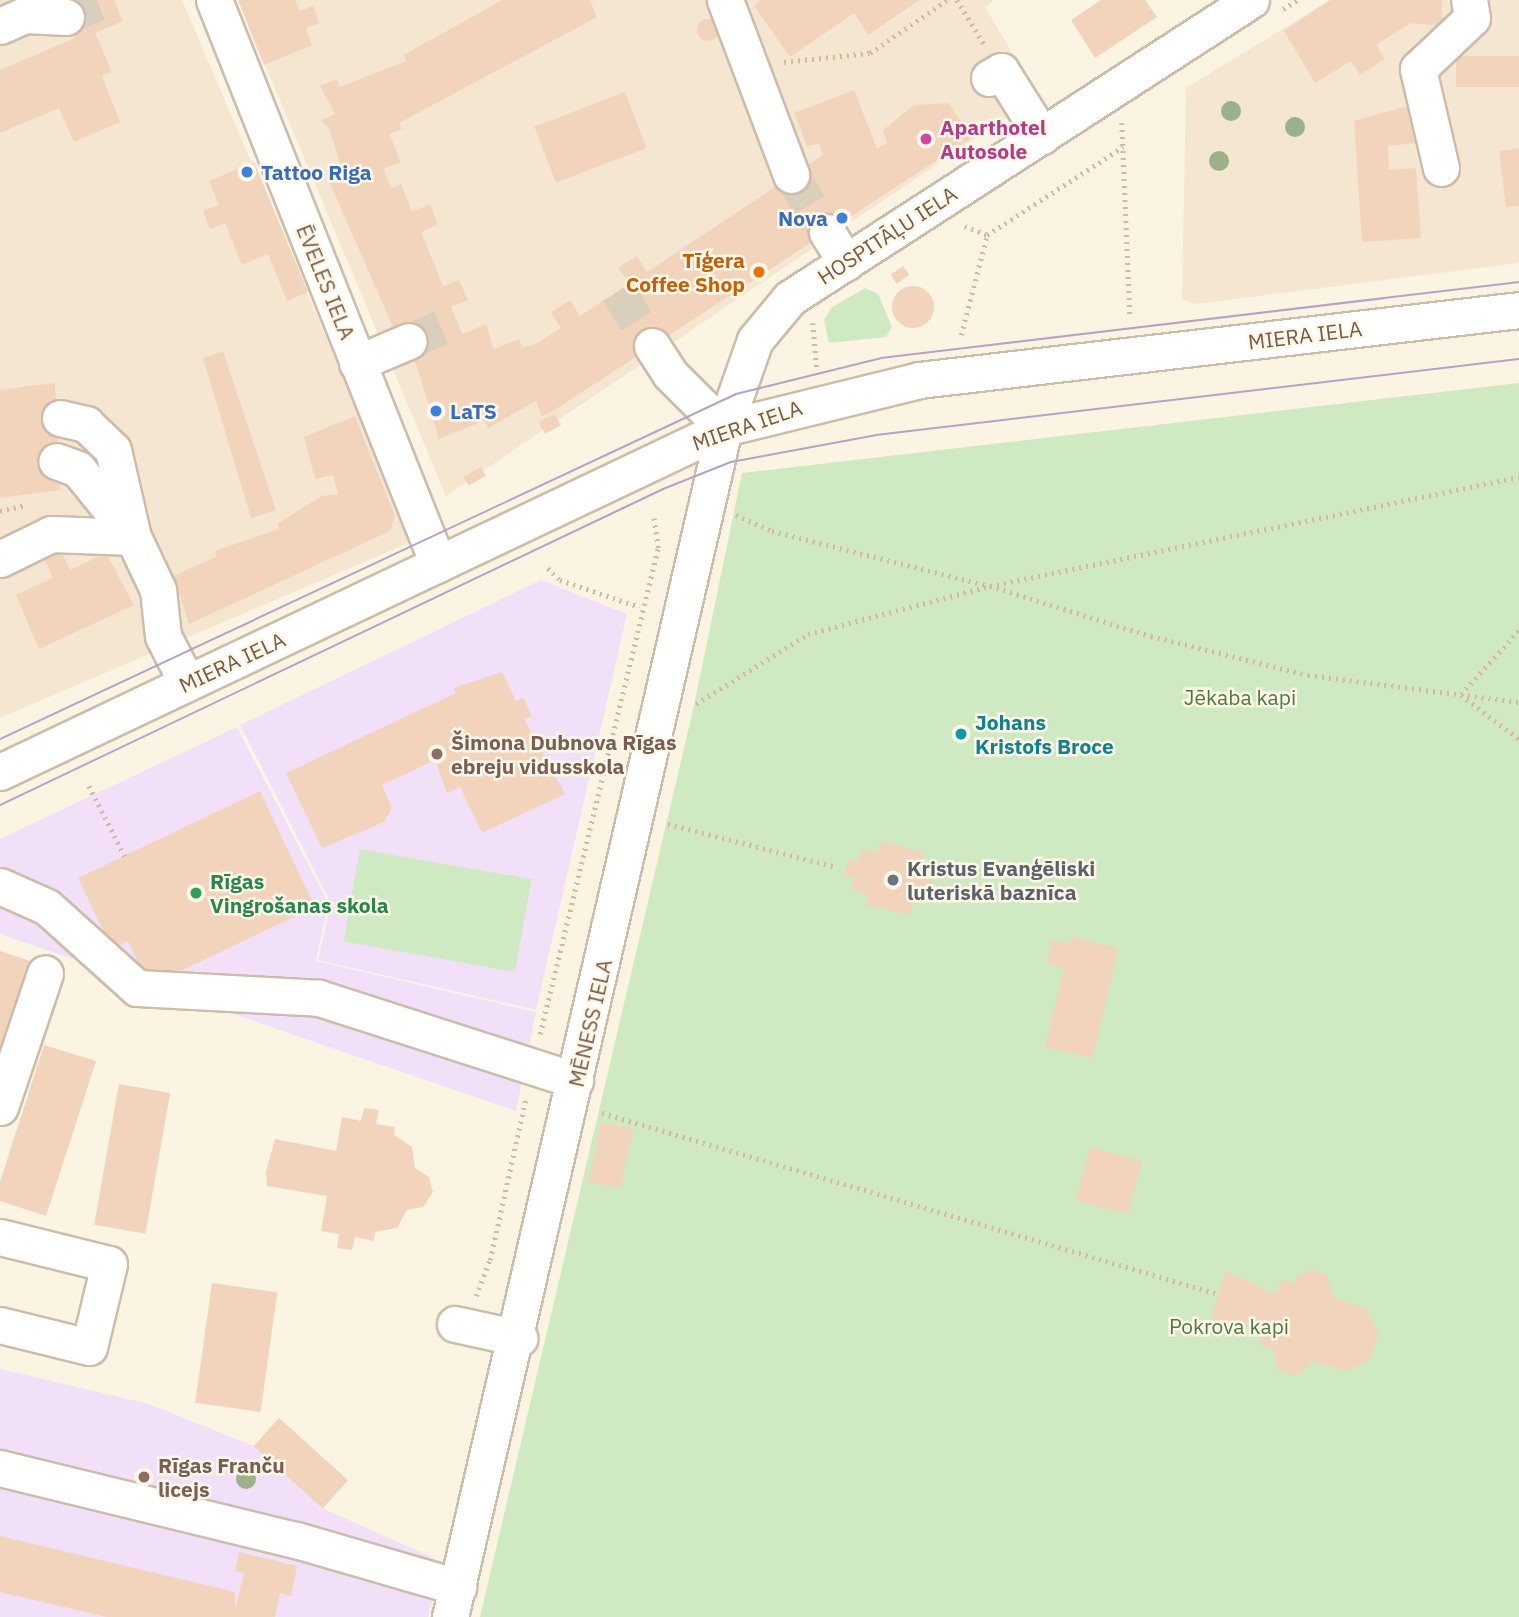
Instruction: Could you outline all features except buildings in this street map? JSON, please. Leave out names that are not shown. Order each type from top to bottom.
[{"type":"street","name":"ĒVELES IELA","points":[[214,0],[438,564]]},
{"type":"street","points":[[725,0],[791,175]]},
{"type":"street","name":"HOSPITĀĻU IELA","points":[[724,428],[765,323],[790,298],[1251,0]]},
{"type":"street","points":[[1441,168],[1418,69],[1472,18],[1469,0]]},
{"type":"street","points":[[0,26],[25,15],[66,17]]},
{"type":"street","points":[[995,74],[1042,136]]},
{"type":"street","points":[[827,232],[846,262]]},
{"type":"street","name":"MIERA IELA","points":[[0,772],[724,428],[919,380],[1519,310]]},
{"type":"street","points":[[357,363],[409,341]]},
{"type":"street","points":[[652,345],[670,374],[724,428]]},
{"type":"street","points":[[60,418],[86,424],[113,450],[133,537],[158,590],[163,636],[187,684]]},
{"type":"street","name":"MĒNESS IELA","points":[[454,1602],[519,1338],[573,1092],[639,819],[724,428]]},
{"type":"street","points":[[56,461],[78,469],[133,537]]},
{"type":"street","points":[[0,559],[51,534],[133,537]]},
{"type":"street","points":[[0,886],[47,907],[137,988],[319,998],[532,1070],[573,1092]]},
{"type":"street","points":[[0,1107],[45,973]]},
{"type":"street","points":[[0,1237],[109,1264],[89,1347],[0,1325]]},
{"type":"street","points":[[455,1324],[519,1338]]},
{"type":"street","points":[[0,1468],[296,1540],[454,1602]]},
{"type":"path","points":[[779,54],[786,64],[870,53],[947,0]]},
{"type":"path","points":[[957,0],[995,74]]},
{"type":"path","points":[[1122,112],[1130,314]]},
{"type":"path","points":[[961,335],[987,235],[1123,147]]},
{"type":"path","points":[[951,221],[987,235]]},
{"type":"path","points":[[660,724],[808,634],[990,586],[1519,477]]},
{"type":"path","points":[[732,513],[772,531],[990,586],[1151,636],[1308,675],[1519,702]]},
{"type":"path","points":[[490,1260],[640,607],[658,548],[654,518]]},
{"type":"path","points":[[548,568],[560,580],[640,607]]},
{"type":"path","points":[[1461,695],[1519,631]]},
{"type":"path","points":[[1461,695],[1519,740]]},
{"type":"path","points":[[89,786],[125,856]]},
{"type":"path","points":[[639,819],[836,867]]},
{"type":"path","points":[[573,1092],[1218,1294]]},
{"type":"shaded area","points":[[0,0],[182,0],[413,541],[0,718]]},
{"type":"shaded area","points":[[238,0],[994,0],[985,7],[1038,96],[446,496]]},
{"type":"shaded area","points":[[1330,0],[1519,0],[1519,263],[1196,304],[1182,299],[1186,88]]},
{"type":"shaded area","name":"Šimona Dubnova Rīgas ebreju vidusskola","points":[[541,580],[627,614],[536,1010],[318,960],[331,903],[240,725]]},
{"type":"shaded area","name":"Rīgas Vingrošanas skola","points":[[237,727],[328,903],[316,961],[536,1012],[516,1111],[0,934],[0,839]]},
{"type":"shaded area","name":"Rīgas Franču licejs","points":[[0,1369],[149,1404],[254,1446],[322,1508],[442,1562],[428,1617],[0,1617]]},
{"type":"green space","points":[[865,288],[878,294],[892,327],[886,337],[829,343],[824,320],[831,308]]},
{"type":"green space","points":[[1519,383],[1519,1617],[480,1617],[693,710],[742,473]]},
{"type":"green space","points":[[360,849],[531,879],[515,972],[344,942]]},
{"type":"tunnel","points":[[66,17],[105,0]]},
{"type":"tunnel","points":[[791,175],[827,232]]},
{"type":"tunnel","points":[[618,291],[652,346]]},
{"type":"tunnel","points":[[409,341],[457,321]]},
{"type":"tram line","points":[[0,739],[736,394],[881,358],[1519,282]]},
{"type":"tram line","points":[[0,805],[663,489],[731,462],[876,435],[1519,359]]},
{"type":"place","name":"Aparthotel Autosole","points":[[926,139]]},
{"type":"place","name":"Tattoo Riga","points":[[247,172]]},
{"type":"place","name":"Nova","points":[[842,218]]},
{"type":"place","name":"Tīģera Coffee Shop","points":[[759,272]]},
{"type":"place","name":"LaTS","points":[[436,411]]},
{"type":"place","name":"Johans Kristofs Broce","points":[[961,734]]},
{"type":"place","name":"Šimona Dubnova Rīgas ebreju vidusskola","points":[[437,754]]},
{"type":"place","name":"Kristus Evanģēliski luteriskā baznīca","points":[[893,880]]},
{"type":"place","name":"Rīgas Vingrošanas skola","points":[[196,893]]},
{"type":"place","name":"Rīgas Franču licejs","points":[[144,1477]]},
{"type":"park label","name":"Jēkaba kapi","points":[[1240,697]]},
{"type":"park label","name":"Pokrova kapi","points":[[1229,1326]]}]
